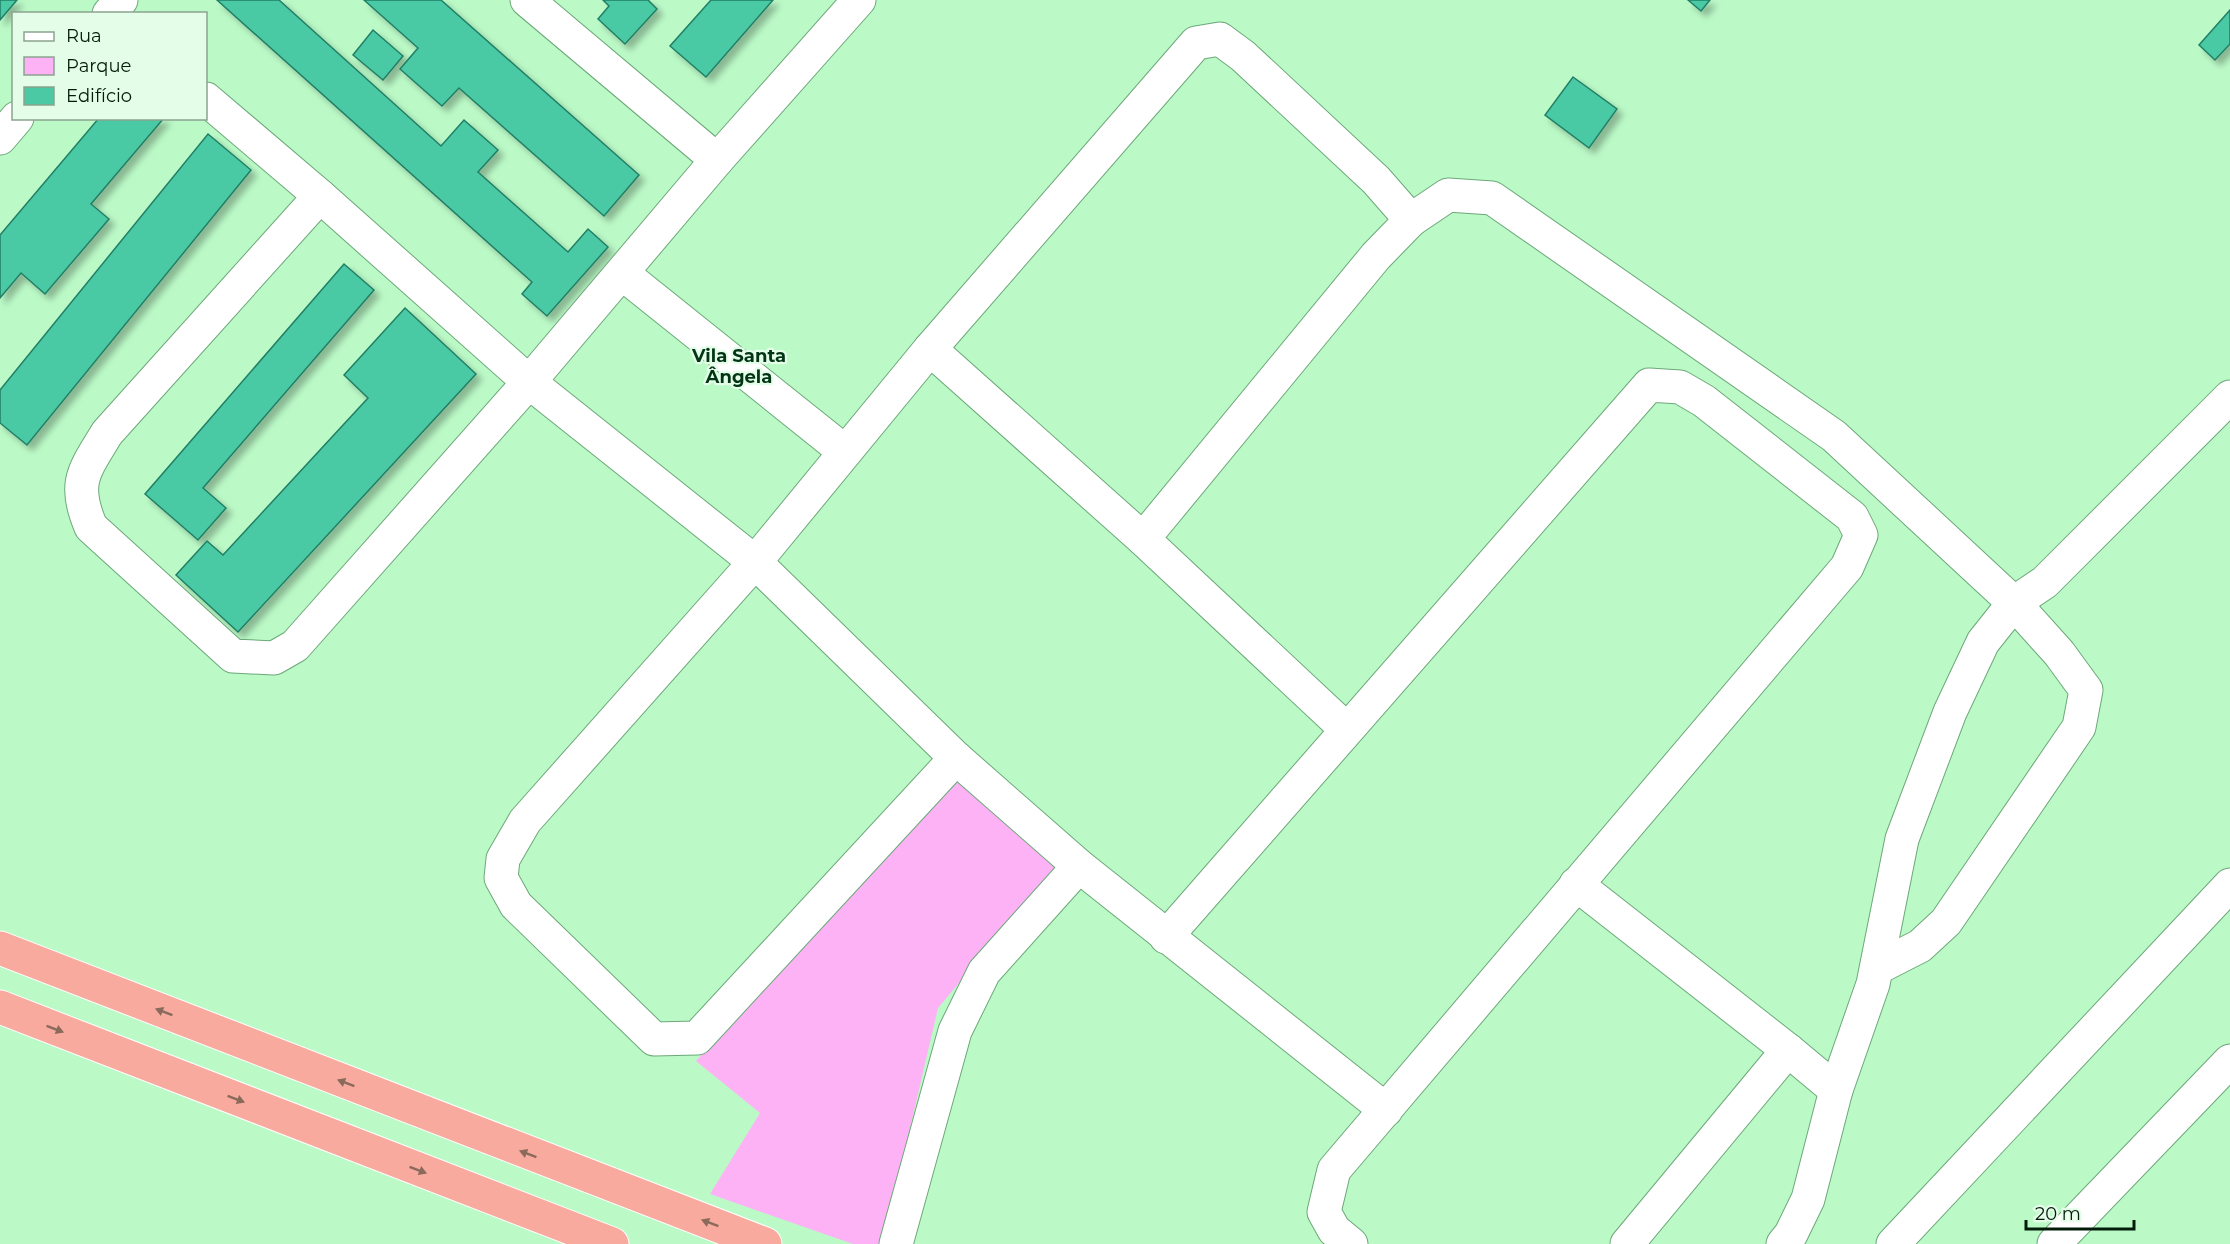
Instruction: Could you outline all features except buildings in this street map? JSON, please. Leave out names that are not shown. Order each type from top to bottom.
[{"type":"highway","points":[[0,948],[765,1244]]},
{"type":"highway","points":[[0,1007],[612,1244]]},
{"type":"street","points":[[111,12],[121,0]]},
{"type":"street","points":[[528,0],[717,160]]},
{"type":"street","points":[[320,196],[107,433],[82,474],[81,504],[91,527],[233,656],[274,658],[295,646],[623,274],[717,160],[859,0]]},
{"type":"street","points":[[956,758],[697,1038],[654,1039],[516,905],[501,878],[503,859],[525,821],[755,562],[930,349],[1196,43],[1220,39],[1243,56],[1376,180],[1411,219]]},
{"type":"street","points":[[207,100],[320,196],[529,381],[755,562],[956,758],[1079,866],[1386,1110]]},
{"type":"street","points":[[0,138],[15,120]]},
{"type":"street","points":[[1143,539],[1377,256],[1411,219],[1448,195],[1492,198],[1834,436],[2014,603],[2060,653],[2086,690],[2079,727],[1946,922],[1920,946],[1877,968]]},
{"type":"street","points":[[623,274],[844,451]]},
{"type":"street","points":[[930,349],[1143,539],[1346,729]]},
{"type":"street","points":[[1166,937],[1649,385],[1680,387],[1704,401],[1852,518],[1861,535],[1847,567],[1334,1170],[1324,1212],[1334,1230],[1351,1244]]},
{"type":"street","points":[[1783,1244],[1791,1234],[1808,1199],[1836,1090],[1877,968],[1902,839],[1950,712],[1983,642],[2014,603],[2045,582],[2230,397]]},
{"type":"street","points":[[896,1244],[955,1030],[984,972],[1079,866]]},
{"type":"street","points":[[1576,884],[1836,1090]]},
{"type":"street","points":[[1893,1244],[2230,885]]},
{"type":"street","points":[[1627,1244],[1788,1050]]},
{"type":"street","points":[[2054,1244],[2230,1061]]},
{"type":"green space","points":[[954,777],[1058,865],[938,1008],[883,1244],[853,1244],[710,1194],[760,1113],[696,1061]]},
{"type":"district","name":"Vila Santa Ângela","points":[[739,366]]}]
